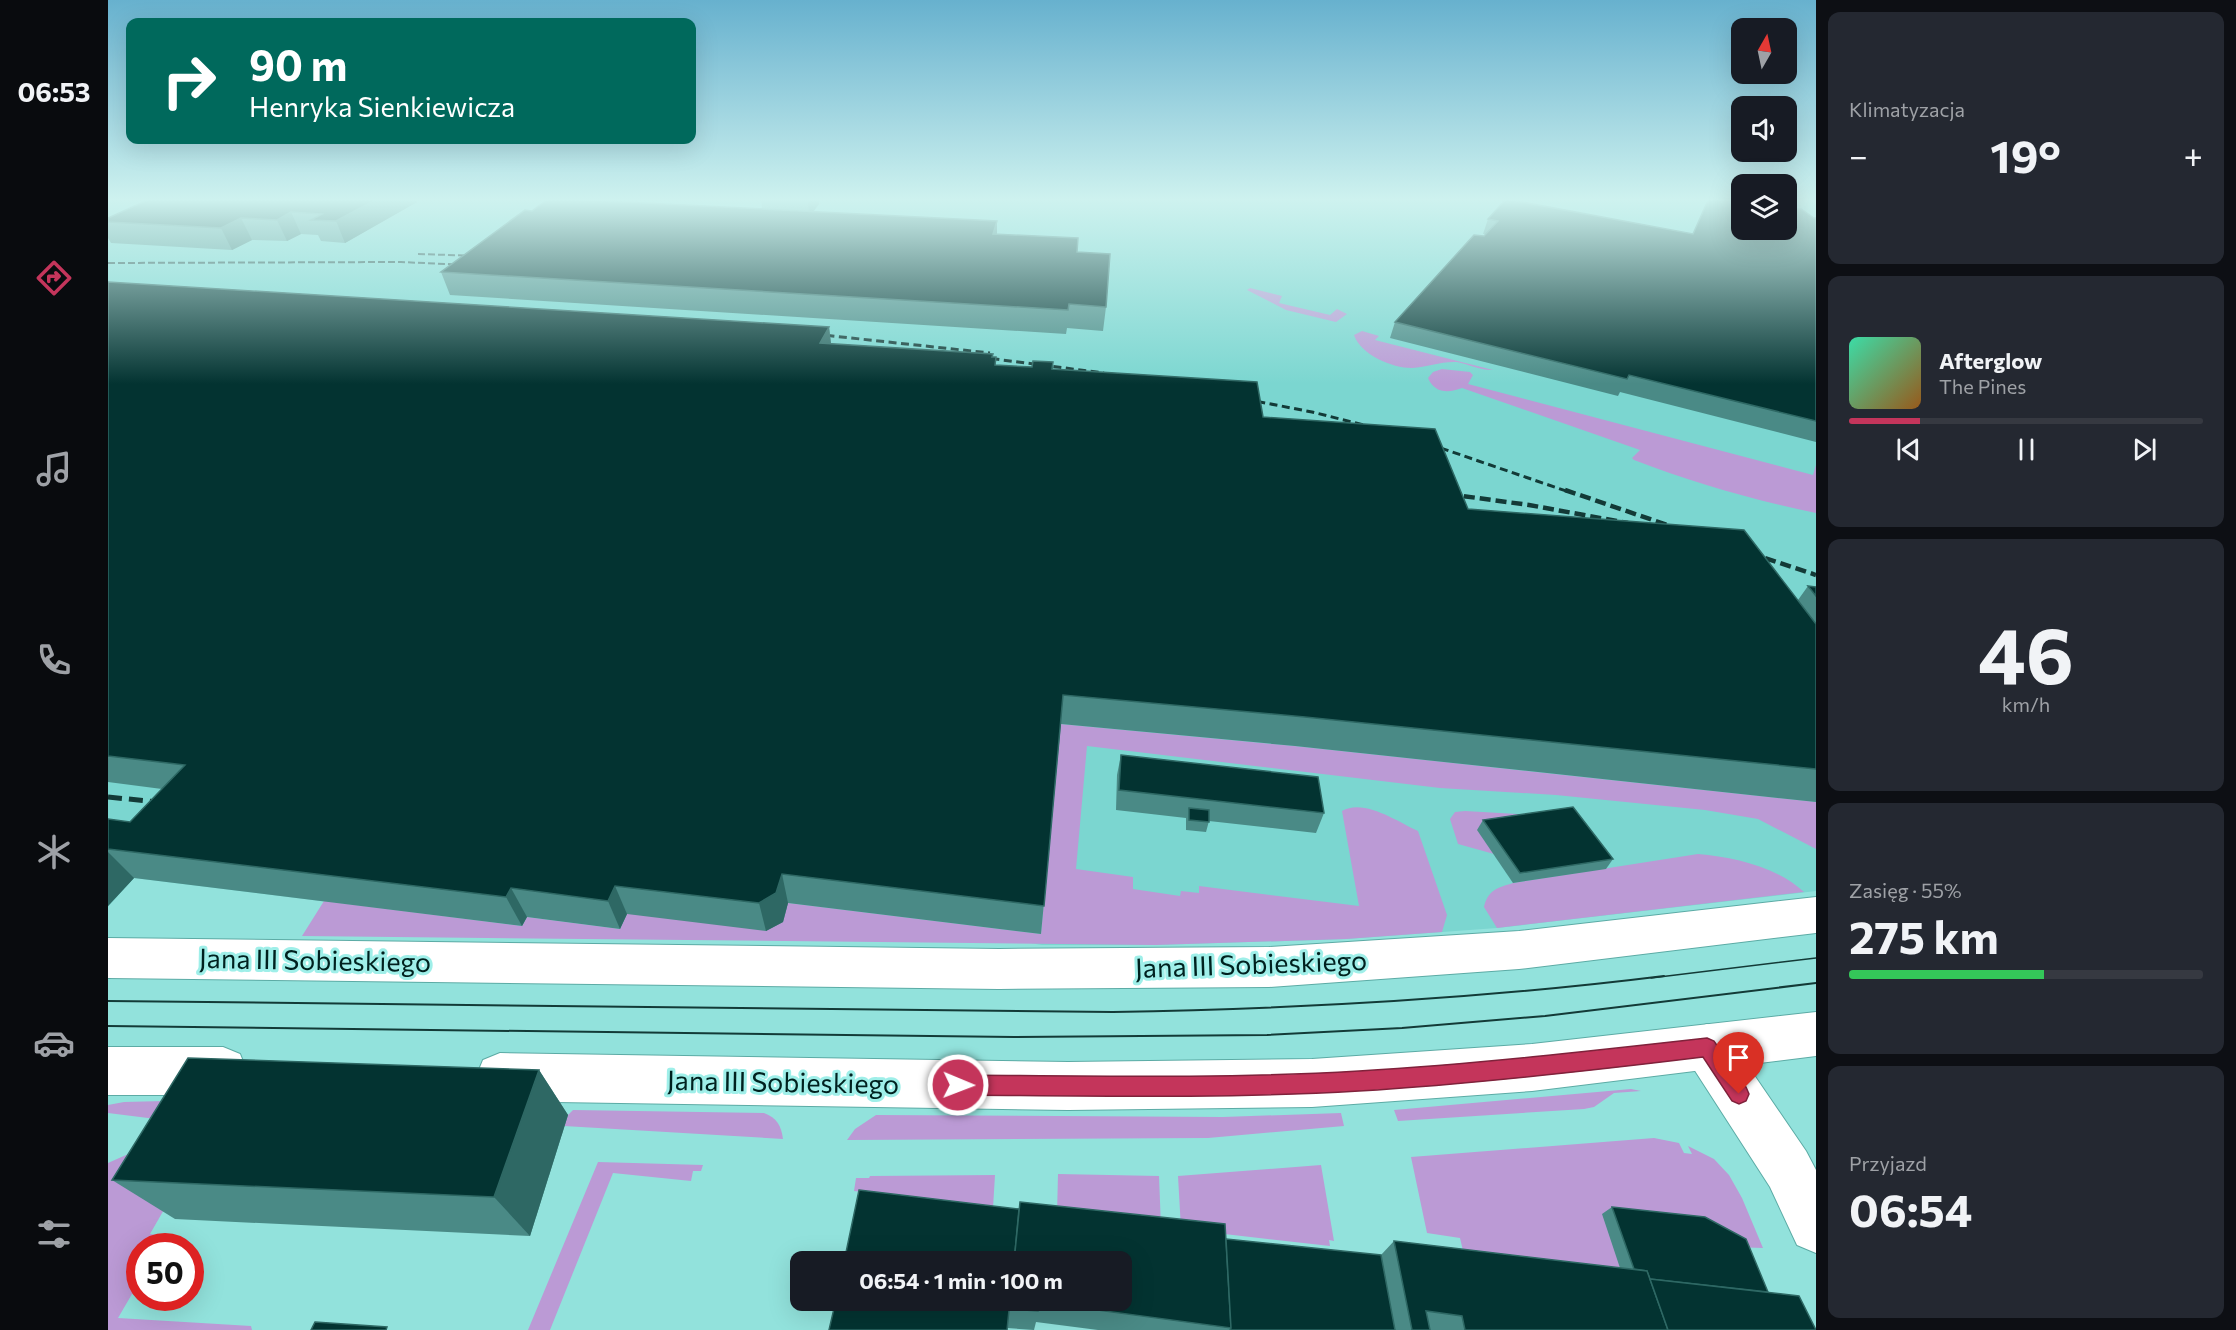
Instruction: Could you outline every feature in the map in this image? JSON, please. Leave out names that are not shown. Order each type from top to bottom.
[{"type":"main road","name":"Jana III Sobieskiego","points":[[108,958],[988,969],[1269,967],[1510,951],[1816,915]]},
{"type":"main road","name":"Jana III Sobieskiego","points":[[462,1076],[810,1083],[1205,1087],[1432,1076],[1589,1062],[1816,1034]]},
{"type":"main road","points":[[1707,1047],[1788,1169],[1816,1226]]},
{"type":"main road","points":[[108,1071],[264,1072]]},
{"type":"shaded area","points":[[108,260],[1816,260],[1816,891],[1497,928],[1346,939],[1155,945],[1042,945],[788,903],[783,922],[766,931],[620,929],[527,917],[522,926],[134,878],[108,907]]},
{"type":"shaded area","points":[[1250,288],[1282,296],[1279,303],[1330,315],[1337,309],[1347,314],[1336,322],[1286,310],[1247,290]]},
{"type":"shaded area","points":[[1362,331],[1379,336],[1375,340],[1493,370],[1457,362],[1412,368],[1395,366],[1363,349],[1354,335]]},
{"type":"shaded area","points":[[1442,369],[1470,372],[1473,375],[1468,384],[1813,475],[1816,465],[1816,513],[1724,490],[1656,468],[1632,458],[1640,450],[1462,388],[1452,391],[1438,390],[1428,378],[1433,372]]},
{"type":"shaded area","points":[[1060,724],[1294,746],[1816,802],[1816,849],[1758,819],[1705,810],[1556,795],[1440,788],[1087,746],[1076,869],[1133,877],[1133,889],[1180,896],[1181,891],[1199,893],[1199,886],[1359,906],[1342,811],[1360,807],[1381,813],[1418,831],[1447,915],[1442,932],[1346,939],[1155,945],[302,936],[324,901],[522,926],[527,917],[620,929],[627,914],[788,903],[1041,934]]},
{"type":"shaded area","points":[[1455,812],[1566,817],[1478,830],[1494,854],[1458,844],[1450,819]]},
{"type":"shaded area","points":[[1698,854],[1740,861],[1768,870],[1793,883],[1804,892],[1497,928],[1484,907],[1494,890],[1513,883]]},
{"type":"shaded area","points":[[1631,1089],[1641,1091],[1614,1093],[1594,1107],[1584,1109],[1398,1121],[1394,1110]]},
{"type":"shaded area","points":[[244,1099],[198,1117],[148,1118],[108,1113],[108,1105],[124,1102]]},
{"type":"shaded area","points":[[573,1110],[764,1113],[778,1123],[783,1139],[564,1126],[568,1115]]},
{"type":"shaded area","points":[[1341,1113],[1344,1126],[1208,1138],[847,1140],[855,1129],[876,1115],[1223,1117]]},
{"type":"shaded area","points":[[1654,1138],[1679,1143],[1684,1153],[1692,1154],[1688,1146],[1714,1159],[1729,1175],[1742,1198],[1763,1248],[1734,1247],[1603,1214],[1629,1293],[1468,1272],[1460,1238],[1427,1233],[1411,1157]]},
{"type":"shaded area","points":[[144,1147],[200,1147],[151,1233],[126,1233],[126,1304],[118,1318],[251,1326],[252,1330],[108,1330],[108,1163]]},
{"type":"shaded area","points":[[598,1162],[703,1165],[701,1171],[693,1171],[691,1181],[613,1173],[550,1330],[528,1330]]},
{"type":"shaded area","points":[[1321,1165],[1334,1241],[1329,1240],[1330,1246],[1181,1229],[1178,1176]]},
{"type":"shaded area","points":[[1058,1174],[1159,1176],[1161,1227],[1057,1215]]},
{"type":"shaded area","points":[[995,1175],[993,1208],[854,1191],[856,1178],[869,1178],[870,1176]]},
{"type":"building","points":[[457,260],[1110,260],[1106,307],[1069,304],[1068,310],[441,272]]},
{"type":"building","points":[[1451,260],[1816,260],[1816,421],[1629,375],[1627,379],[1395,322]]},
{"type":"building","points":[[108,282],[829,327],[820,343],[993,354],[992,357],[996,357],[995,365],[1032,367],[1033,361],[1053,362],[1052,369],[1257,382],[1263,417],[1435,429],[1468,509],[1744,530],[1816,624],[1816,769],[1063,695],[1044,906],[782,874],[776,893],[759,903],[615,886],[608,901],[511,888],[506,897],[108,849],[108,819],[130,822],[185,765],[108,756]]},
{"type":"building","points":[[1808,586],[1816,587],[1816,596]]},
{"type":"building","points":[[1121,755],[1318,777],[1324,813],[1119,790]]},
{"type":"building","points":[[1573,807],[1613,859],[1520,873],[1483,820]]},
{"type":"building","points":[[1189,808],[1209,810],[1209,822],[1189,820]]},
{"type":"building","points":[[188,1058],[539,1070],[494,1197],[112,1180]]},
{"type":"building","points":[[859,1190],[1019,1209],[1015,1251],[846,1251]]},
{"type":"building","points":[[1020,1202],[1225,1224],[1231,1328],[1105,1311],[1132,1311],[1132,1251],[1015,1251]]},
{"type":"building","points":[[1612,1207],[1705,1217],[1746,1239],[1768,1292],[1650,1279],[1647,1271],[1634,1269]]},
{"type":"building","points":[[1226,1239],[1381,1255],[1395,1330],[1230,1330]]},
{"type":"building","points":[[1394,1241],[1647,1271],[1668,1330],[1465,1330],[1462,1316],[1426,1311],[1430,1330],[1412,1330]]},
{"type":"building","points":[[1650,1279],[1799,1296],[1816,1330],[1668,1330]]},
{"type":"building","points":[[833,1311],[1009,1311],[1007,1330],[829,1330]]},
{"type":"building","points":[[315,1322],[387,1327],[386,1330],[311,1330]]},
{"type":"tram line","points":[[1651,978],[1816,958]]},
{"type":"tram line","points":[[108,1001],[1113,1012],[1389,1002],[1526,991],[1664,976]]},
{"type":"tram line","points":[[108,1026],[1014,1037],[1267,1035],[1402,1028],[1545,1016],[1816,983]]},
{"type":"railway","points":[[108,263],[401,262],[468,265]]},
{"type":"railway","points":[[814,334],[990,353]]},
{"type":"railway","points":[[979,357],[1104,373]]},
{"type":"railway","points":[[1245,399],[1312,412],[1380,429]]},
{"type":"railway","points":[[1429,444],[1569,492]]},
{"type":"railway","points":[[1565,490],[1679,529]]},
{"type":"railway","points":[[1448,494],[1529,505],[1628,523]]},
{"type":"railway","points":[[1750,553],[1816,575]]},
{"type":"railway","points":[[108,797],[168,803]]},
{"type":"route","points":[[958,1085],[1205,1087],[1358,1081],[1589,1062],[1707,1047],[1739,1094]]}]
